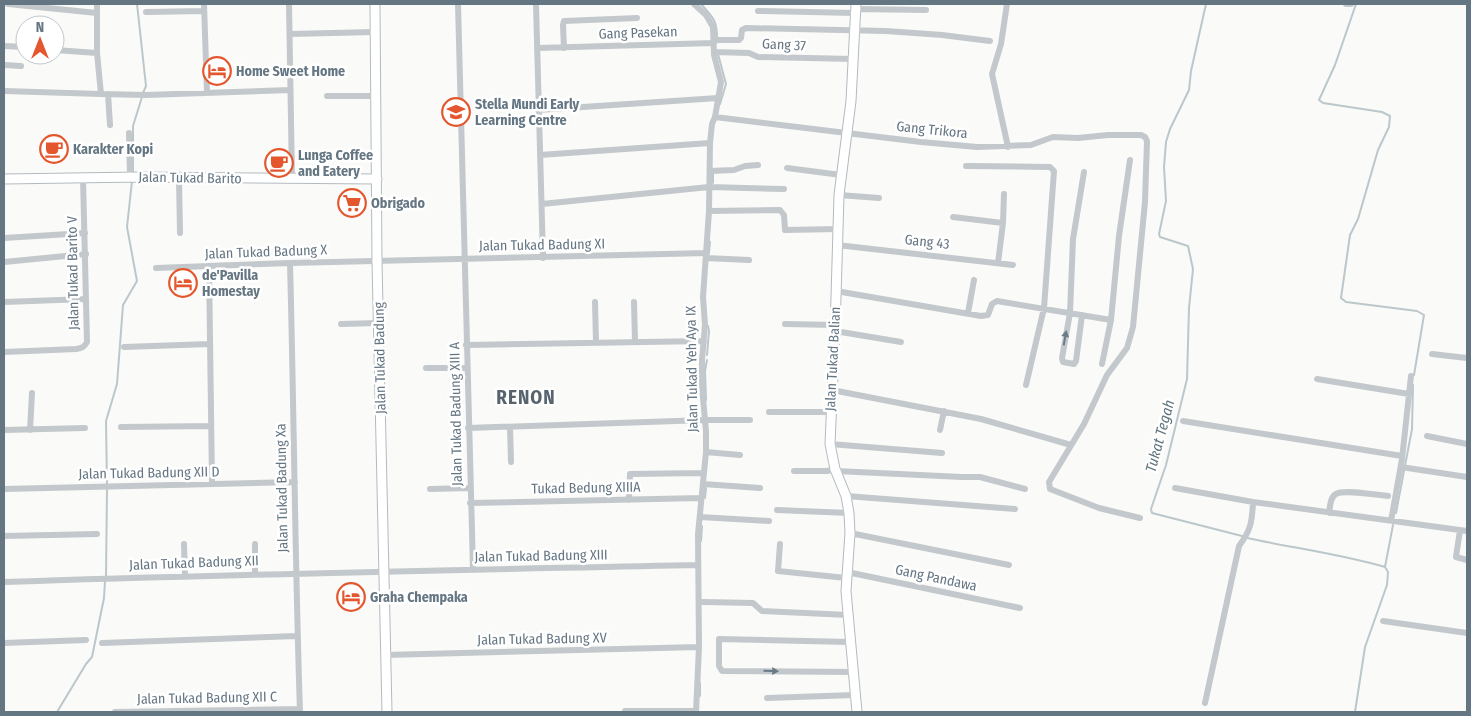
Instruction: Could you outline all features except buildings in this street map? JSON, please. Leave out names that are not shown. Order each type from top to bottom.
[{"type":"street","points":[[8,4],[97,13]]},
{"type":"street","points":[[97,4],[97,53],[101,94]]},
{"type":"street","points":[[289,4],[292,179]]},
{"type":"street","name":"Jalan Tukad Badung","points":[[374,4],[386,712]]},
{"type":"street","name":"Jalan Tukad Badung XIII A","points":[[458,4],[473,569]]},
{"type":"street","points":[[536,4],[542,258]]},
{"type":"street","name":"Jalan Tukad Yeh Aya IX","points":[[694,4],[711,23],[714,52],[721,82],[710,143],[707,256],[703,297],[704,341],[702,360],[708,453],[704,472],[700,517],[698,565],[699,647],[696,712]]},
{"type":"street","points":[[1007,4],[1001,44],[992,74],[1008,147]]},
{"type":"street","points":[[1346,4],[1351,4]]},
{"type":"street","points":[[146,12],[204,7],[207,93]]},
{"type":"street","name":"Jalan Tukad Balian","points":[[856,9],[853,59],[839,195],[830,444],[836,470],[846,496],[849,513],[850,533],[846,575],[857,712]]},
{"type":"street","points":[[758,10],[926,10]]},
{"type":"street","points":[[564,48],[564,20],[637,18]]},
{"type":"street","name":"Gang Pasekan","points":[[537,48],[739,40],[744,28],[855,30]]},
{"type":"street","points":[[855,30],[942,35],[990,41]]},
{"type":"street","points":[[290,34],[375,32]]},
{"type":"street","points":[[65,51],[97,53]]},
{"type":"street","name":"Gang 37","points":[[714,52],[749,53],[758,57],[853,59]]},
{"type":"street","points":[[4,65],[21,66]]},
{"type":"street","points":[[4,91],[146,95],[290,90]]},
{"type":"street","points":[[108,94],[110,125]]},
{"type":"street","points":[[327,96],[376,96]]},
{"type":"street","points":[[538,110],[718,98]]},
{"type":"street","name":"Gang Trikora","points":[[715,117],[977,147],[1031,145],[1054,137],[1070,138],[1123,134],[1145,137],[1147,141],[1145,202],[1133,326],[1127,348],[1107,375],[1084,424],[1071,445]]},
{"type":"street","points":[[128,133],[133,177]]},
{"type":"street","points":[[540,155],[710,143]]},
{"type":"street","points":[[1102,364],[1111,320],[1118,236],[1130,160]]},
{"type":"street","points":[[710,170],[734,170],[745,166],[758,166]]},
{"type":"street","points":[[966,166],[1050,167],[1053,169],[1044,308],[1026,385]]},
{"type":"street","points":[[787,168],[841,175]]},
{"type":"street","points":[[1082,314],[1076,361],[1074,364],[1063,362],[1062,358],[1070,313],[1073,239],[1084,172]]},
{"type":"street","name":"Jalan Tukad Barito","points":[[4,180],[133,177],[377,179]]},
{"type":"street","name":"Jalan Tukad Barito V","points":[[4,352],[83,348],[87,342],[83,178]]},
{"type":"street","points":[[179,178],[180,233]]},
{"type":"street","points":[[542,204],[710,187],[784,189]]},
{"type":"street","points":[[998,262],[1003,223],[1004,194]]},
{"type":"street","points":[[839,195],[879,198]]},
{"type":"street","points":[[709,211],[780,210],[784,215],[786,230],[838,229]]},
{"type":"street","points":[[953,217],[1003,223]]},
{"type":"street","points":[[4,238],[85,233]]},
{"type":"street","name":"Gang 43","points":[[837,245],[1013,265]]},
{"type":"street","points":[[4,262],[86,254]]},
{"type":"street","name":"Jalan Tukad Badung XI","points":[[377,262],[466,258],[707,256],[749,260]]},
{"type":"street","name":"Jalan Tukad Badung X","points":[[156,268],[377,262]]},
{"type":"street","name":"Jalan Tukad Badung Xa","points":[[290,263],[296,482],[296,636],[300,711]]},
{"type":"street","points":[[209,267],[212,484]]},
{"type":"street","points":[[968,314],[974,280]]},
{"type":"street","points":[[836,291],[968,314],[987,316],[990,313],[992,304],[997,301],[1111,320]]},
{"type":"street","points":[[4,302],[86,299]]},
{"type":"street","points":[[595,302],[596,342]]},
{"type":"street","points":[[634,302],[635,341]]},
{"type":"street","points":[[342,324],[379,323]]},
{"type":"street","points":[[786,324],[835,328],[901,342]]},
{"type":"street","points":[[466,345],[704,341]]},
{"type":"street","points":[[124,347],[210,344]]},
{"type":"street","points":[[1432,354],[1467,358]]},
{"type":"street","points":[[426,368],[467,368]]},
{"type":"street","points":[[1391,521],[1404,468],[1402,456],[1411,376]]},
{"type":"street","points":[[1317,379],[1409,394]]},
{"type":"street","points":[[832,390],[981,419],[1071,445],[1049,482],[1050,489],[1099,508],[1140,518]]},
{"type":"street","points":[[30,430],[32,393]]},
{"type":"street","points":[[940,430],[944,411]]},
{"type":"street","points":[[769,412],[830,412]]},
{"type":"street","points":[[468,428],[750,420]]},
{"type":"street","points":[[1183,421],[1402,456]]},
{"type":"street","points":[[121,427],[211,426]]},
{"type":"street","points":[[510,427],[511,462]]},
{"type":"street","points":[[4,430],[85,428]]},
{"type":"street","points":[[1426,436],[1467,444]]},
{"type":"street","points":[[830,444],[942,453]]},
{"type":"street","points":[[708,453],[740,455]]},
{"type":"street","points":[[1404,468],[1467,477]]},
{"type":"street","points":[[794,472],[836,470],[962,477],[975,476],[1025,489]]},
{"type":"street","points":[[629,500],[630,474],[704,472]]},
{"type":"street","name":"Jalan Tukad Badung XII D","points":[[4,489],[296,482]]},
{"type":"street","points":[[703,484],[760,488]]},
{"type":"street","points":[[430,489],[470,488]]},
{"type":"street","points":[[1175,488],[1253,502],[1464,530],[1456,557],[1467,560]]},
{"type":"street","points":[[1329,513],[1332,498],[1336,494],[1344,492],[1388,496]]},
{"type":"street","points":[[846,496],[1015,509]]},
{"type":"street","name":"Tukad Bedung XIIIA","points":[[470,503],[701,498]]},
{"type":"street","points":[[1205,703],[1239,546],[1248,534],[1251,525],[1253,502]]},
{"type":"street","points":[[777,510],[849,513]]},
{"type":"street","points":[[700,517],[769,521]]},
{"type":"street","points":[[850,533],[1009,566]]},
{"type":"street","points":[[4,536],[97,534]]},
{"type":"street","points":[[184,544],[185,576]]},
{"type":"street","points":[[255,544],[255,574]]},
{"type":"street","name":"Gang Pandawa","points":[[780,544],[778,571],[846,575],[1020,608]]},
{"type":"street","name":"Jalan Tukad Badung XIII","points":[[385,572],[698,565]]},
{"type":"street","name":"Jalan Tukad Badung XII","points":[[4,582],[296,572],[385,572]]},
{"type":"street","points":[[703,602],[753,603],[762,610],[848,615]]},
{"type":"street","points":[[1383,621],[1467,633]]},
{"type":"street","points":[[102,643],[296,636]]},
{"type":"street","points":[[850,642],[719,639],[719,666],[722,671],[853,672]]},
{"type":"street","points":[[4,643],[86,640]]},
{"type":"street","name":"Jalan Tukad Badung XV","points":[[385,655],[699,647]]},
{"type":"street","points":[[767,698],[855,695]]},
{"type":"street","name":"Jalan Tukad Badung XII C","points":[[115,712],[300,711]]},
{"type":"street","points":[[625,711],[696,712]]},
{"type":"waterway","points":[[137,4],[146,86],[143,93]]},
{"type":"waterway","points":[[701,4],[715,22],[717,38]]},
{"type":"waterway","name":"Tukat Tegah","points":[[1206,4],[1191,71],[1189,90],[1170,129],[1166,142],[1164,167],[1166,201],[1159,234],[1160,237],[1188,246],[1193,269],[1189,308],[1187,379],[1166,465],[1151,509],[1152,513],[1242,536]]},
{"type":"waterway","points":[[1356,4],[1335,65],[1319,100],[1323,103],[1382,112],[1390,116],[1389,127],[1378,150],[1358,219],[1350,235],[1341,298],[1346,302],[1417,311],[1424,315],[1414,375]]},
{"type":"waterway","points":[[718,54],[726,84],[720,104]]},
{"type":"waterway","points":[[133,174],[133,126],[142,97]]},
{"type":"waterway","points":[[713,173],[713,183]]},
{"type":"waterway","points":[[107,484],[106,421],[117,384],[123,305],[137,281],[127,227],[132,181]]},
{"type":"waterway","points":[[709,252],[710,242]]},
{"type":"waterway","points":[[707,355],[708,326]]},
{"type":"waterway","points":[[706,400],[705,371],[707,360]]},
{"type":"waterway","points":[[1396,513],[1412,429],[1413,385]]},
{"type":"waterway","points":[[705,498],[706,488]]},
{"type":"waterway","points":[[106,577],[107,489]]},
{"type":"waterway","points":[[1385,567],[1393,525]]},
{"type":"waterway","points":[[701,541],[702,526]]},
{"type":"waterway","name":"Tukat Tegah","points":[[1247,538],[1385,567],[1388,572],[1387,585],[1365,647],[1355,712]]},
{"type":"waterway","points":[[57,712],[92,657],[104,598],[105,581]]},
{"type":"waterway","points":[[700,683],[700,696]]},
{"type":"place","name":"Home Sweet Home","points":[[217,71]]},
{"type":"place","name":"Stella Mundi Early Learning Centre","points":[[456,112]]},
{"type":"place","name":"Karakter Kopi","points":[[54,149]]},
{"type":"place","name":"Lunga Coffee and Eatery","points":[[279,163]]},
{"type":"place","name":"Obrigado","points":[[352,203]]},
{"type":"place","name":"de'Pavilla Homestay","points":[[183,283]]},
{"type":"place","name":"Graha Chempaka","points":[[351,597]]},
{"type":"district","name":"RENON","points":[[526,397]]}]
